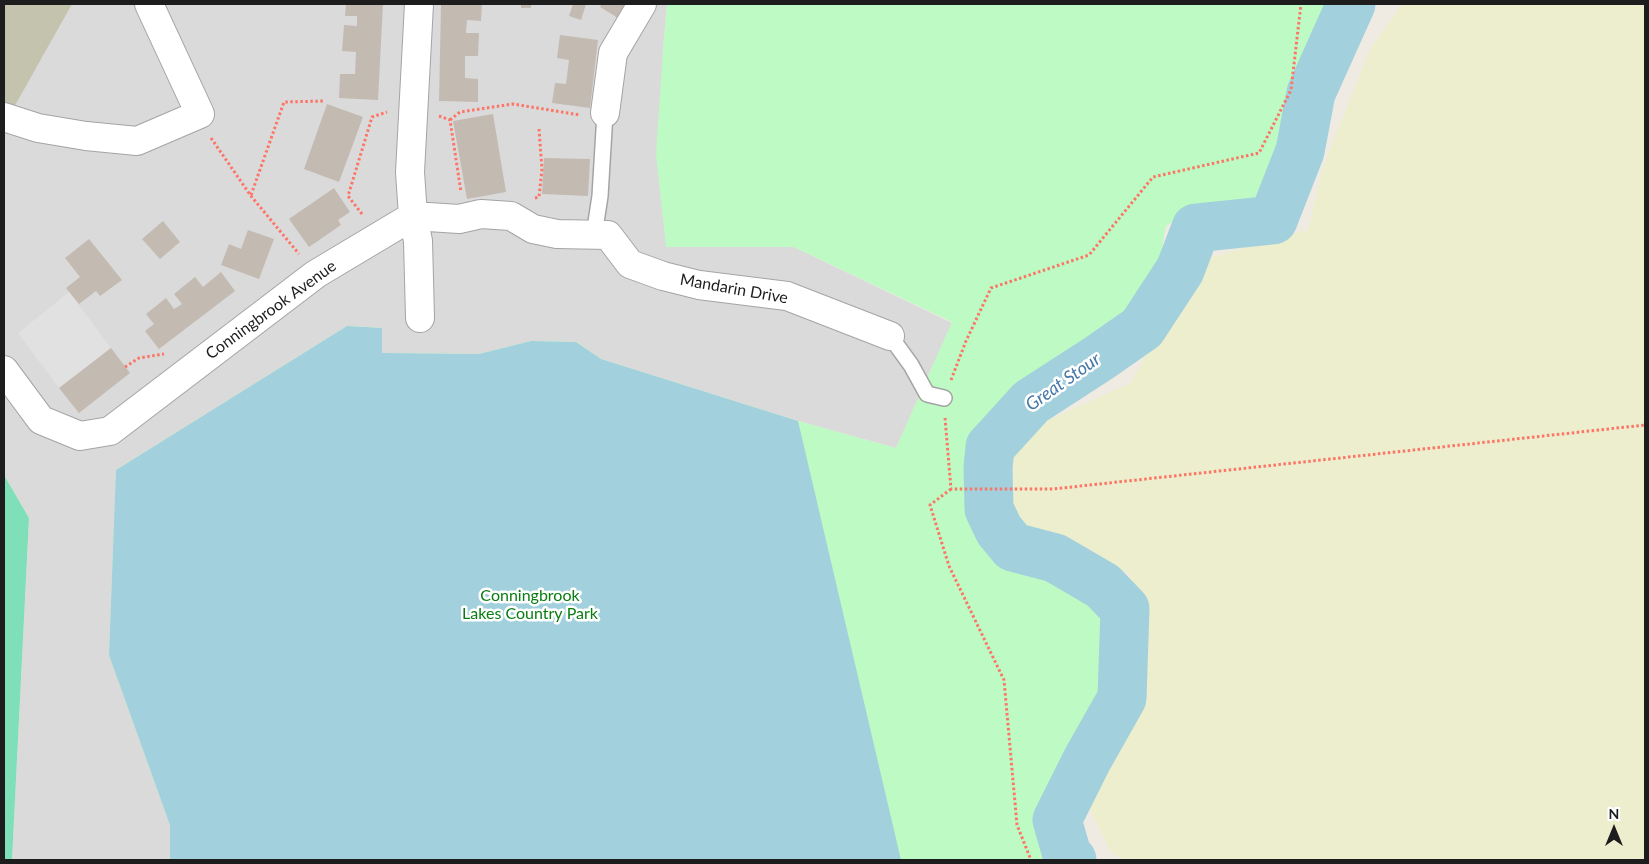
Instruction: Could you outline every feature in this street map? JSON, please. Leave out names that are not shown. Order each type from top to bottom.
[{"type":"street","points":[[4,117],[38,128],[86,136],[137,141],[200,114],[148,4]]},
{"type":"street","points":[[419,4],[410,172],[413,216],[418,241],[420,318]]},
{"type":"street","points":[[605,116],[613,53],[642,4]]},
{"type":"street","name":"Mandarin Drive","points":[[413,216],[459,219],[481,214],[511,216],[533,229],[557,234],[608,235],[630,264],[662,276],[699,285],[787,296],[890,336]]},
{"type":"street","name":"Conningbrook Avenue","points":[[4,370],[41,420],[80,436],[110,431],[316,274],[413,216]]},
{"type":"lane","points":[[594,235],[600,196],[605,116]]},
{"type":"lane","points":[[890,336],[911,365],[927,394],[944,398]]},
{"type":"path","points":[[951,489],[944,398],[966,341],[991,288],[1089,255],[1153,177],[1259,153],[1291,90],[1301,4]]},
{"type":"path","points":[[251,196],[284,102],[323,101]]},
{"type":"path","points":[[450,120],[460,112],[513,104],[605,116]]},
{"type":"path","points":[[378,237],[348,196],[372,117],[398,109],[426,111],[450,120]]},
{"type":"path","points":[[196,116],[251,196],[316,274]]},
{"type":"path","points":[[450,120],[463,201]]},
{"type":"path","points":[[530,198],[539,197],[542,169],[539,129]]},
{"type":"path","points":[[1031,860],[1017,825],[1004,680],[950,566],[930,505],[951,489],[1053,489],[1645,425]]},
{"type":"shaded area","points":[[4,4],[72,4],[4,125]]},
{"type":"shaded area","points":[[67,4],[667,4],[663,50],[667,246],[794,247],[952,323],[896,448],[798,421],[601,359],[576,342],[531,341],[479,354],[381,353],[382,328],[347,326],[116,470],[170,825],[170,860],[12,860],[29,518],[4,475],[4,104]]},
{"type":"shaded area","points":[[1402,4],[1645,4],[1645,860],[1126,860],[1111,853],[1088,805],[1096,771],[1142,711],[1138,625],[1130,574],[1011,525],[1011,451],[1039,424],[1131,383],[1194,262],[1308,230],[1323,167],[1370,49]]},
{"type":"shaded area","points":[[69,292],[111,348],[59,388],[18,333]]},
{"type":"green space","name":"Conningbrook Lakes Country Park","points":[[667,4],[1342,4],[1296,113],[1285,166],[1270,193],[1241,212],[1187,212],[1166,226],[1153,300],[1111,332],[1065,359],[1029,384],[988,424],[983,453],[979,516],[1006,548],[1029,571],[1087,589],[1112,622],[1108,658],[1091,714],[1068,756],[1047,809],[1049,850],[1061,860],[170,860],[170,825],[109,655],[116,470],[347,326],[382,328],[382,353],[479,354],[531,341],[576,342],[601,359],[798,421],[896,448],[952,322],[794,247],[666,247],[656,154]]},
{"type":"green space","points":[[4,475],[29,518],[12,860],[4,860]]},
{"type":"water","points":[[347,326],[382,328],[382,353],[479,354],[531,341],[576,342],[601,359],[798,421],[901,860],[170,860],[170,825],[109,655],[116,470]]},
{"type":"building","points":[[346,4],[383,4],[378,100],[339,98],[340,74],[355,74],[356,52],[342,51],[344,25],[357,26],[357,16],[345,16]]},
{"type":"building","points":[[441,4],[482,4],[481,21],[467,20],[466,33],[479,33],[478,56],[465,56],[465,78],[478,79],[478,102],[439,101]]},
{"type":"building","points":[[521,4],[531,4],[531,8],[521,8]]},
{"type":"building","points":[[573,4],[586,4],[581,20],[569,16]]},
{"type":"building","points":[[602,4],[627,4],[618,18],[600,7]]},
{"type":"building","points":[[560,35],[598,40],[590,108],[552,103],[555,83],[566,84],[569,60],[557,58]]},
{"type":"building","points":[[327,104],[363,117],[339,182],[304,169]]},
{"type":"building","points":[[493,114],[506,192],[467,199],[453,121]]},
{"type":"building","points":[[544,158],[590,159],[588,196],[542,194]]},
{"type":"building","points":[[334,188],[350,212],[338,220],[341,225],[309,247],[289,219]]},
{"type":"building","points":[[163,221],[180,242],[160,259],[142,239]]},
{"type":"building","points":[[248,230],[274,239],[259,279],[221,265],[229,244],[241,249]]},
{"type":"building","points":[[89,239],[122,280],[100,296],[96,291],[79,304],[66,288],[80,277],[65,258]]},
{"type":"building","points":[[221,272],[235,291],[159,349],[145,331],[154,324],[146,314],[166,298],[174,309],[182,304],[174,294],[195,277],[203,287]]},
{"type":"building","points":[[111,348],[130,373],[79,413],[59,388]]},
{"type":"waterway","name":"Great Stour","points":[[1072,860],[1068,858],[1057,820],[1087,760],[1122,698],[1125,609],[1103,586],[1055,558],[1013,547],[999,530],[989,509],[988,468],[990,447],[1031,402],[1142,328],[1180,270],[1196,228],[1273,220],[1300,151],[1311,93],[1351,4]]}]
